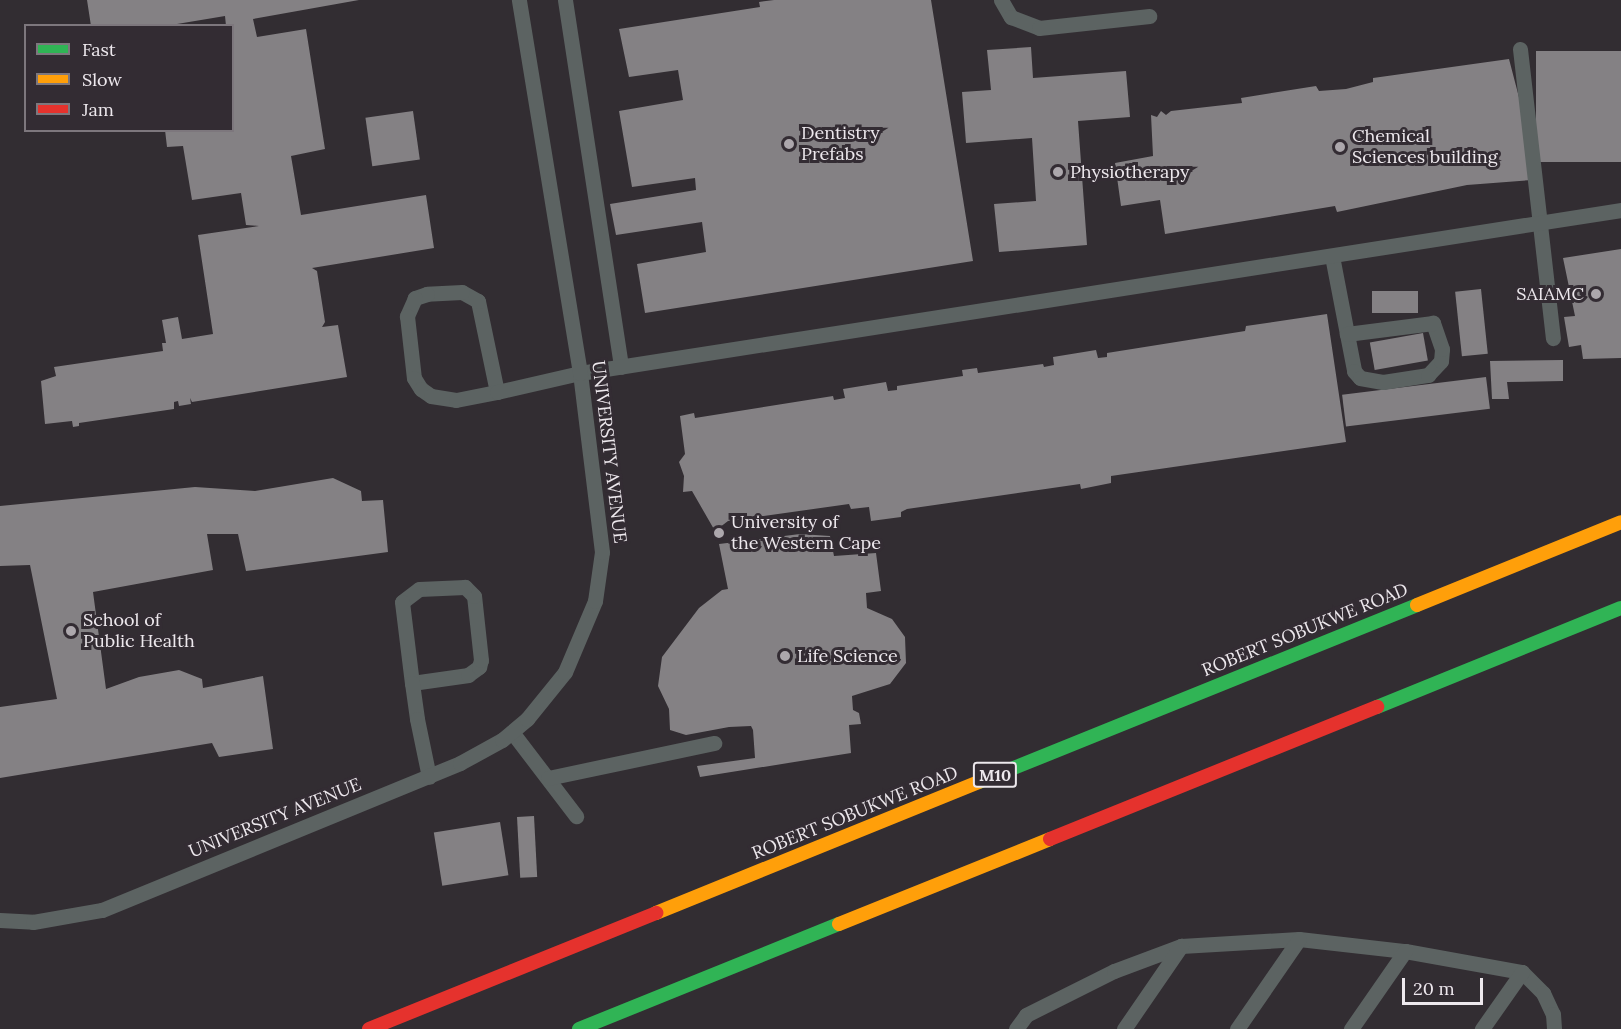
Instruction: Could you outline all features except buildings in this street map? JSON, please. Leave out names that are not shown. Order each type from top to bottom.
[{"type":"main road","name":"ROBERT SOBUKWE ROAD","points":[[369,1029],[1621,522]]},
{"type":"main road","points":[[579,1029],[1621,608]]},
{"type":"lane","name":"UNIVERSITY AVENUE","points":[[0,920],[33,922],[102,910],[429,777],[471,757],[512,732],[565,672],[580,644],[595,602],[602,552],[580,374],[519,0]]},
{"type":"lane","points":[[565,0],[621,367]]},
{"type":"lane","points":[[1001,0],[1011,17],[1039,28],[1149,16]]},
{"type":"lane","points":[[1520,49],[1553,338]]},
{"type":"lane","points":[[497,392],[478,301],[462,292],[415,298],[407,315],[414,378],[421,389],[443,400],[497,392],[621,367],[1621,210]]},
{"type":"lane","points":[[1332,256],[1354,371],[1360,378],[1370,382],[1428,375],[1441,361],[1442,349],[1433,323],[1347,334]]},
{"type":"lane","points":[[412,682],[468,675],[478,667],[481,660],[474,596],[465,587],[419,589],[402,602],[412,682],[429,777]]},
{"type":"lane","points":[[512,732],[576,816]]},
{"type":"lane","points":[[548,778],[714,743]]},
{"type":"lane","points":[[1237,1029],[1299,939]]},
{"type":"lane","points":[[1016,1029],[1026,1015],[1114,971],[1181,946],[1299,939],[1405,951],[1522,972],[1543,993],[1553,1014],[1554,1029]]},
{"type":"lane","points":[[1124,1029],[1181,946]]},
{"type":"lane","points":[[1351,1029],[1405,951]]},
{"type":"lane","points":[[1482,1029],[1522,972]]},
{"type":"traffic: fast","points":[[979,782],[1417,605]]},
{"type":"traffic: fast","points":[[1377,707],[1621,608]]},
{"type":"traffic: fast","points":[[579,1029],[839,924]]},
{"type":"traffic: slow","points":[[1417,605],[1621,522]]},
{"type":"traffic: slow","points":[[656,913],[979,782]]},
{"type":"traffic: slow","points":[[839,924],[1050,839]]},
{"type":"traffic: jam","points":[[1050,839],[1377,707]]},
{"type":"traffic: jam","points":[[369,1029],[656,913]]},
{"type":"place","name":"Dentistry Prefabs","points":[[789,144]]},
{"type":"place","name":"Chemical Sciences building","points":[[1340,147]]},
{"type":"place","name":"Physiotherapy","points":[[1058,172]]},
{"type":"place","name":"SAIAMC","points":[[1596,294]]},
{"type":"place","name":"University of the Western Cape","points":[[719,533]]},
{"type":"place","name":"School of Public Health","points":[[71,631]]},
{"type":"place","name":"Life Science","points":[[785,656]]}]
